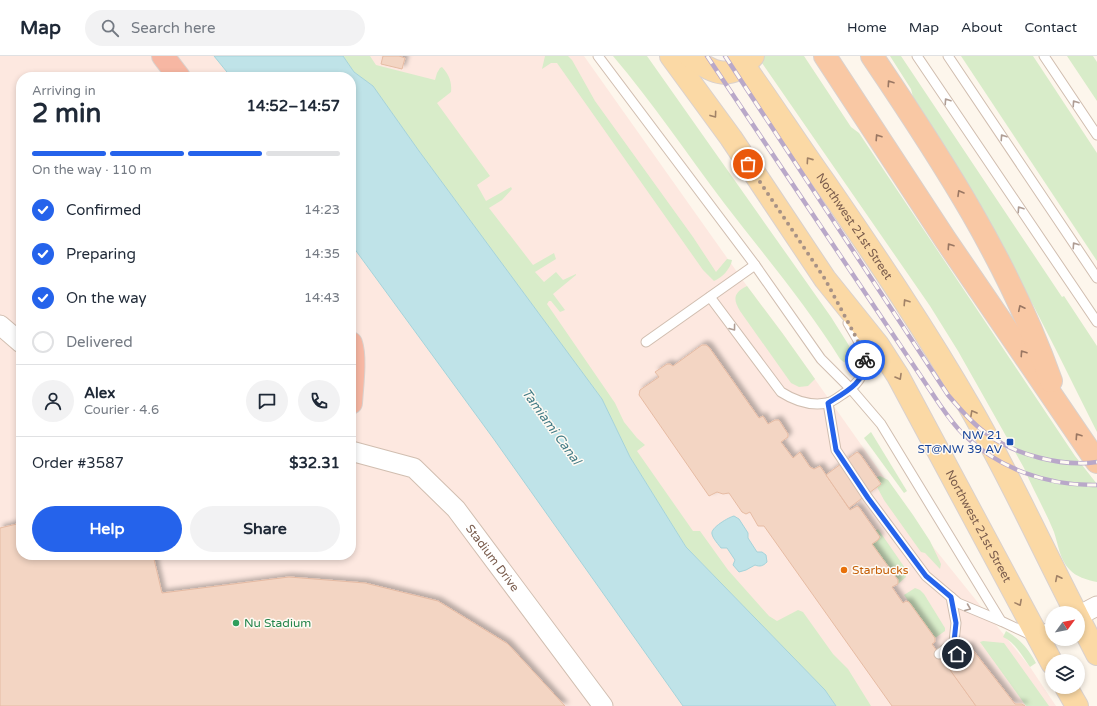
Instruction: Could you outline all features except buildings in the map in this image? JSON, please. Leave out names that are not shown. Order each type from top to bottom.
[{"type":"highway","points":[[162,56],[176,72]]},
{"type":"highway","points":[[824,56],[945,239],[1097,462]]},
{"type":"highway","points":[[872,56],[930,144],[980,228],[1021,307],[1038,344],[1060,409]]},
{"type":"main road","name":"Northwest 21st Street","points":[[671,56],[731,138],[825,279],[878,345],[898,376],[1045,635]]},
{"type":"main road","points":[[690,56],[708,69],[720,73],[728,73],[744,59]]},
{"type":"main road","name":"Northwest 21st Street","points":[[744,59],[932,342],[972,410],[1010,481],[1072,606]]},
{"type":"main road","points":[[1085,631],[1097,654]]},
{"type":"main road","points":[[1070,694],[1077,706]]},
{"type":"street","points":[[0,325],[16,339]]},
{"type":"street","name":"Stadium Drive","points":[[356,452],[414,468],[456,509],[603,706]]},
{"type":"street","points":[[1085,613],[1097,606]]},
{"type":"lane","points":[[598,56],[755,264],[821,359],[851,389],[881,424],[1001,621]]},
{"type":"lane","points":[[917,56],[1097,322]]},
{"type":"lane","points":[[948,56],[1097,278]]},
{"type":"lane","points":[[1044,56],[1097,135]]},
{"type":"lane","points":[[646,342],[755,264]]},
{"type":"lane","points":[[710,297],[781,392],[793,400],[805,403],[828,403],[851,389],[862,375],[865,364],[858,341],[825,279]]},
{"type":"lane","points":[[828,403],[836,450],[868,498],[926,576],[958,603],[1001,621],[1045,635]]},
{"type":"lane","points":[[939,654],[954,642],[956,623],[951,597]]},
{"type":"lane","points":[[950,645],[957,654]]},
{"type":"shaded area","points":[[0,56],[214,56],[227,72],[16,72],[16,560],[356,560],[356,251],[493,438],[683,706],[0,706]]},
{"type":"shaded area","points":[[343,56],[584,56],[934,548],[1030,667],[1045,690],[1045,694],[1048,694],[1056,706],[836,706],[825,690],[686,547],[602,399]]},
{"type":"green space","points":[[343,56],[370,56],[376,65],[435,80],[437,73],[442,67],[450,81],[451,92],[437,103],[490,176],[477,185],[486,201],[511,187],[512,189],[502,200],[489,208],[533,265],[554,253],[556,259],[535,272],[544,282],[556,272],[563,280],[576,274],[553,294],[565,310],[560,312],[551,301],[547,304],[615,403],[624,422],[645,445],[637,451],[693,531],[700,531],[728,570],[769,616],[777,621],[798,610],[803,612],[833,654],[848,669],[871,706],[836,706],[825,690],[686,547],[630,457],[602,399],[419,151],[373,86],[354,72]]},
{"type":"green space","points":[[545,56],[568,56],[572,60],[595,101],[693,237],[716,272],[727,259],[732,260],[726,272],[720,278],[714,281],[703,270],[557,63],[551,63],[542,69]]},
{"type":"green space","points":[[613,56],[647,56],[831,317],[853,352],[854,358],[849,362],[844,362],[840,359],[799,299],[724,203],[670,129]]},
{"type":"green space","points":[[763,56],[804,56],[851,127],[859,133],[1075,456],[1097,484],[1097,582],[1078,576],[1066,565],[1061,557],[1054,532],[1024,468],[958,351],[930,306],[762,63],[761,60]]},
{"type":"green space","points":[[890,56],[901,56],[1062,297],[1064,296],[1097,346],[1097,432],[1032,304],[964,178],[913,97],[911,89]]},
{"type":"green space","points":[[961,56],[1033,56],[1039,65],[1097,153],[1097,261]]},
{"type":"green space","points":[[1067,56],[1093,56],[1097,62],[1097,101]]},
{"type":"green space","points":[[747,286],[815,379],[808,386],[799,387],[791,383],[740,311],[735,300],[739,291]]},
{"type":"green space","points":[[871,432],[907,491],[904,493],[864,438]]},
{"type":"green space","points":[[880,476],[888,480],[930,541],[941,564],[940,569],[925,553],[921,552],[884,500],[877,487],[881,485],[877,477]]},
{"type":"green space","points":[[878,529],[905,568],[906,577],[898,584],[897,579],[872,544],[879,538],[875,531]]},
{"type":"green space","points":[[915,588],[924,594],[945,628],[945,631],[935,638],[904,595]]},
{"type":"green space","points":[[1006,631],[1023,644],[1036,663],[1030,667],[1015,646],[1003,637]]},
{"type":"green space","points":[[980,642],[1004,643],[1049,706],[1026,706]]},
{"type":"water","points":[[214,56],[343,56],[354,72],[227,72]]},
{"type":"water","name":"Tamiami Canal","points":[[356,73],[373,86],[419,151],[602,399],[630,457],[686,547],[825,690],[836,706],[683,706],[493,438],[356,251]]},
{"type":"water","points":[[734,516],[739,519],[748,533],[748,538],[757,552],[762,552],[766,555],[767,562],[760,566],[755,565],[739,572],[733,565],[735,560],[727,548],[721,548],[715,540],[712,534],[714,529],[728,518]]},
{"type":"railway","points":[[707,56],[940,405],[960,431],[992,457],[1025,473],[1043,479],[1060,482],[1079,485],[1097,485]]},
{"type":"railway","points":[[725,56],[948,395],[962,411],[987,434],[1011,448],[1039,458],[1054,461],[1069,463],[1097,462]]},
{"type":"way so far","points":[[748,164],[825,279],[862,349],[865,360]]},
{"type":"place","name":"NW 21 ST@NW 39 AV","points":[[1010,442]]},
{"type":"place","name":"Starbucks","points":[[844,570]]},
{"type":"place","name":"Nu Stadium","points":[[236,623]]},
{"type":"route","points":[[865,360],[864,371],[859,380],[851,389],[828,403],[836,450],[868,498],[926,576],[951,597],[956,623],[954,642],[950,645],[957,654]]}]
